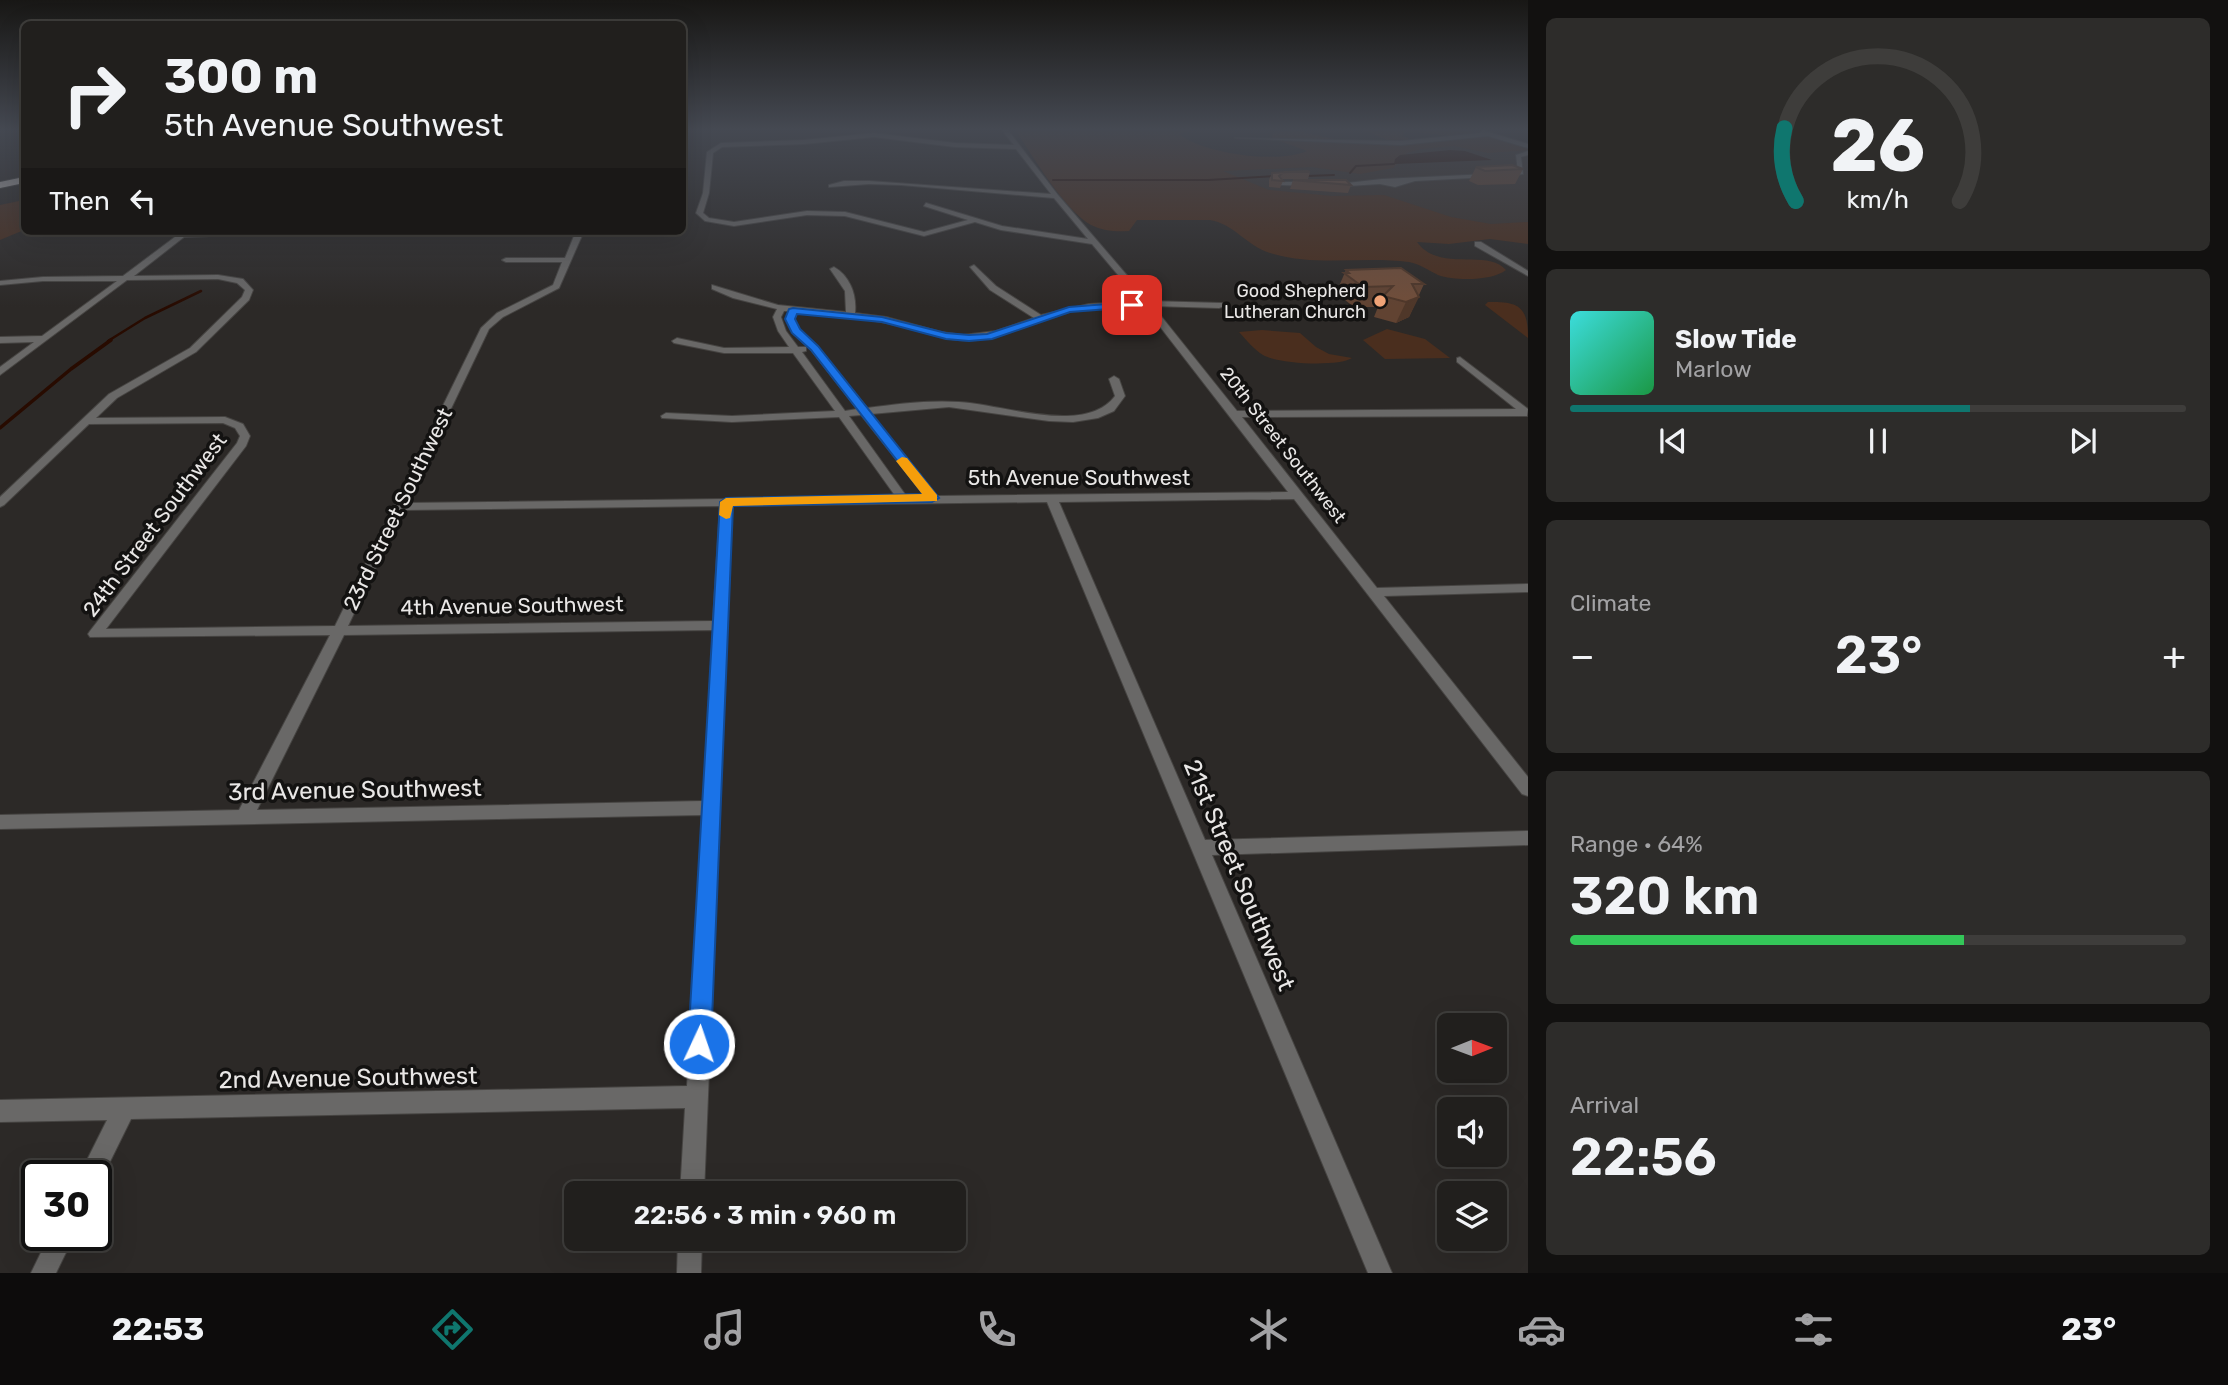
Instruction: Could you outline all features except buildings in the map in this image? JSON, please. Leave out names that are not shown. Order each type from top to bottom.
[{"type":"street","points":[[706,188],[699,215],[708,220],[734,224],[807,213],[838,214],[863,217],[907,232],[924,234],[972,221]]},
{"type":"street","points":[[954,188],[1056,196]]},
{"type":"street","name":"20th Street Southwest","points":[[1050,188],[1149,305],[1528,789]]},
{"type":"street","points":[[926,205],[972,221],[1016,231],[1095,242]]},
{"type":"street","points":[[0,372],[182,235]]},
{"type":"street","name":"23rd Street Southwest","points":[[245,816],[340,629],[485,328],[500,315],[551,290],[559,281],[578,235]]},
{"type":"street","points":[[1478,244],[1528,274]]},
{"type":"street","points":[[506,260],[568,260]]},
{"type":"street","points":[[974,267],[993,288],[1040,318]]},
{"type":"street","points":[[834,269],[851,292],[850,316]]},
{"type":"street","points":[[0,283],[43,279],[224,278],[244,283],[249,290],[246,298],[197,346],[122,389],[0,503]]},
{"type":"street","points":[[715,287],[740,298],[781,309],[890,321],[946,336],[969,338],[988,337],[1040,318],[1094,306],[1219,305]]},
{"type":"street","points":[[781,309],[777,313],[778,324],[903,499]]},
{"type":"street","points":[[793,311],[792,324],[932,498]]},
{"type":"street","points":[[0,340],[44,339]]},
{"type":"street","points":[[677,341],[736,353],[814,348]]},
{"type":"street","points":[[1460,360],[1527,412]]},
{"type":"street","points":[[666,416],[747,420],[960,405],[1053,418],[1080,418],[1107,411],[1116,404],[1120,396],[1114,379]]},
{"type":"street","points":[[1233,414],[1527,412]]},
{"type":"street","name":"24th Street Southwest","points":[[88,421],[225,420],[239,426],[245,436],[242,444],[95,634]]},
{"type":"street","name":"5th Avenue Southwest","points":[[399,507],[1297,495]]},
{"type":"street","name":"21st Street Southwest","points":[[1051,497],[1380,1273]]},
{"type":"street","points":[[693,1181],[726,502]]},
{"type":"street","points":[[1374,592],[1528,589]]},
{"type":"street","name":"4th Avenue Southwest","points":[[95,634],[720,625]]},
{"type":"street","name":"3rd Avenue Southwest","points":[[0,822],[711,807]]},
{"type":"street","points":[[1201,848],[1528,838]]},
{"type":"street","name":"2nd Avenue Southwest","points":[[0,1111],[697,1097]]},
{"type":"street","points":[[99,1160],[124,1109]]},
{"type":"street","points":[[43,1273],[54,1251]]},
{"type":"street","points":[[688,1273],[689,1251]]},
{"type":"shaded area","points":[[1055,188],[1265,188],[1332,196],[1384,195],[1451,217],[1491,224],[1528,222],[1528,244],[1490,239],[1449,244],[1417,242],[1426,251],[1438,256],[1487,261],[1506,270],[1483,278],[1463,279],[1438,275],[1409,262],[1287,257],[1262,250],[1226,226],[1210,220],[1137,220],[1129,231],[1105,230],[1091,225],[1070,208]]},
{"type":"shaded area","points":[[1127,188],[1528,188],[1528,236],[1224,218]]},
{"type":"shaded area","points":[[21,201],[21,231],[0,240],[0,205]]},
{"type":"shaded area","points":[[1488,302],[1507,303],[1520,308],[1526,319],[1528,338],[1485,305]]},
{"type":"shaded area","points":[[1387,329],[1425,339],[1450,358],[1385,359],[1363,340]]},
{"type":"shaded area","points":[[1262,330],[1300,333],[1329,354],[1352,358],[1322,363],[1271,358],[1263,355],[1239,332]]},
{"type":"waterway","points":[[108,341],[145,318],[201,291]]},
{"type":"waterway","points":[[0,428],[71,369],[111,340]]},
{"type":"slow traffic","points":[[726,515],[726,502],[932,498],[902,461]]},
{"type":"place","name":"Good Shepherd Lutheran Church","points":[[1380,301]]},
{"type":"route","points":[[699,1044],[726,502],[932,498],[814,348],[796,331],[790,319],[793,311],[882,320],[946,336],[969,338],[988,337],[1060,311],[1102,305],[1132,305]]}]
